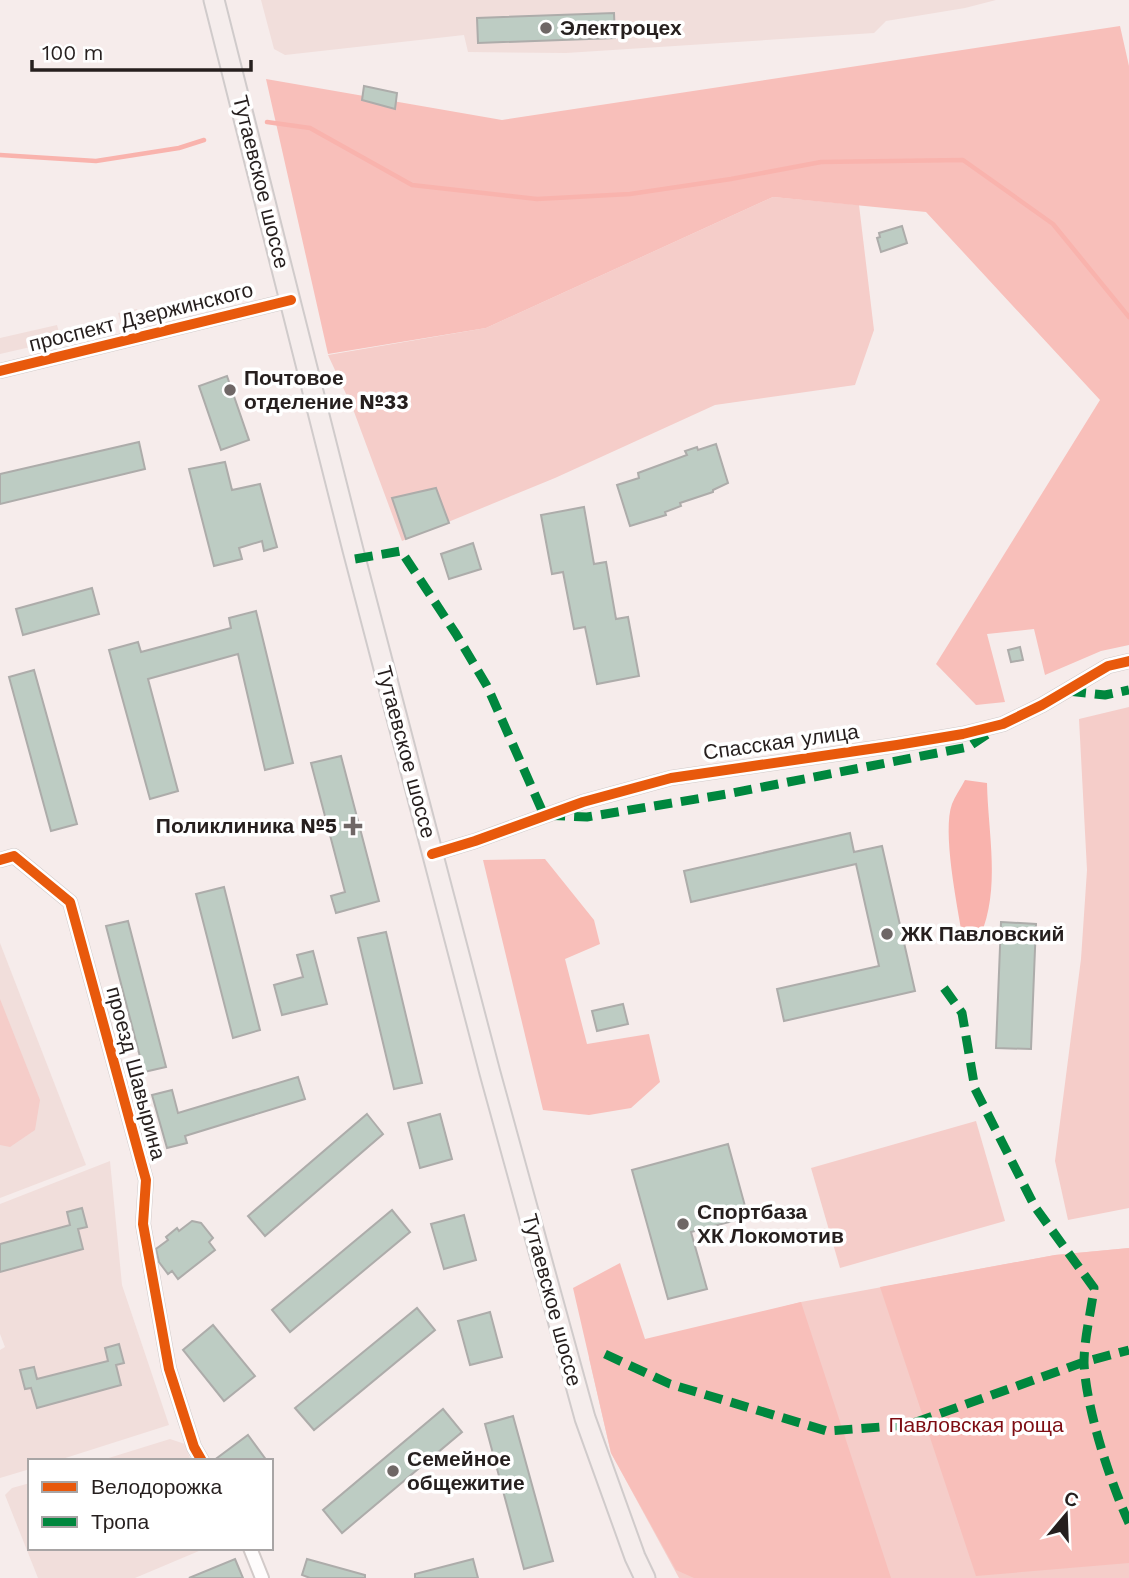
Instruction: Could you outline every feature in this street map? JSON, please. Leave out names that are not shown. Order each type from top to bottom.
[{"type":"main road","name":"Тутаевское шоссе","points":[[214,0],[432,854],[585,1418],[645,1578]]},
{"type":"street","name":"проспект Дзержинского","points":[[0,371],[291,300]]},
{"type":"street","name":"Спасская улица","points":[[432,854],[583,802],[671,778],[897,745],[1003,724],[1042,705],[1108,666],[1129,661]]},
{"type":"street","name":"проезд Шавырина","points":[[0,860],[14,856],[70,902],[146,1180],[143,1224],[169,1369],[194,1447],[201,1459]]},
{"type":"street","points":[[251,1550],[262,1578]]},
{"type":"shaded area","points":[[261,0],[996,0],[886,21],[874,33],[566,53],[468,52],[464,35],[285,55],[274,49]]},
{"type":"shaded area","points":[[137,309],[140,323],[122,327],[118,313]]},
{"type":"shaded area","points":[[57,325],[61,340],[0,354],[0,338]]},
{"type":"shaded area","points":[[965,780],[987,783],[992,861],[986,918],[980,937],[971,941],[962,935],[951,868],[949,832],[952,804]]},
{"type":"shaded area","points":[[0,943],[86,1165],[0,1198]]},
{"type":"shaded area","points":[[110,1161],[122,1285],[169,1425],[62,1459],[28,1459],[28,1470],[0,1478],[0,1350],[5,1347],[0,1334],[0,1204]]},
{"type":"shaded area","points":[[170,1439],[185,1444],[190,1459],[105,1459]]},
{"type":"shaded area","points":[[28,1484],[28,1550],[201,1550],[135,1578],[38,1578],[5,1495],[12,1488]]},
{"type":"green space","points":[[1120,26],[1129,66],[1129,645],[1101,651],[1045,675],[1034,629],[987,634],[1005,702],[976,705],[936,664],[1100,400],[926,212],[773,197],[486,328],[328,354],[266,79],[502,120]]},
{"type":"green space","points":[[773,197],[859,205],[874,330],[855,385],[715,405],[555,478],[402,541],[353,409],[328,355],[486,328]]},
{"type":"green space","points":[[1129,707],[1129,1208],[1068,1220],[1055,1161],[1081,959],[1087,870],[1079,719]]},
{"type":"green space","points":[[545,859],[594,920],[600,944],[565,959],[587,1044],[649,1034],[660,1082],[631,1108],[589,1115],[543,1110],[483,860]]},
{"type":"green space","points":[[0,999],[40,1100],[35,1130],[10,1147],[0,1145]]},
{"type":"green space","points":[[976,1121],[1005,1221],[840,1268],[811,1168]]},
{"type":"green space","name":"Павловская роща","points":[[1129,1248],[1129,1578],[679,1578],[611,1453],[589,1358],[801,1302],[1055,1255]]},
{"type":"green space","points":[[1129,1248],[1129,1563],[976,1576],[880,1287],[1055,1255]]},
{"type":"green space","points":[[620,1263],[645,1339],[801,1302],[891,1578],[694,1578],[676,1570],[611,1453],[573,1288]]},
{"type":"building","name":"Электроцех","points":[[614,13],[615,38],[478,43],[477,18]]},
{"type":"building","points":[[364,86],[397,93],[395,109],[362,100]]},
{"type":"building","points":[[902,226],[907,243],[881,252],[877,238],[880,237],[879,233]]},
{"type":"building","points":[[227,376],[249,440],[221,450],[199,386]]},
{"type":"building","points":[[139,442],[145,469],[0,504],[0,474]]},
{"type":"building","points":[[716,444],[728,483],[713,492],[680,503],[681,506],[665,512],[666,515],[630,526],[617,485],[639,478],[638,473],[687,455],[685,451]]},
{"type":"building","points":[[225,462],[232,490],[260,484],[277,547],[264,551],[262,541],[239,548],[242,559],[214,566],[189,469]]},
{"type":"building","points":[[436,488],[449,523],[406,539],[392,498]]},
{"type":"building","points":[[584,507],[594,564],[606,562],[616,619],[628,617],[639,676],[597,684],[585,627],[574,629],[563,572],[552,574],[541,515]]},
{"type":"building","points":[[473,543],[481,569],[449,579],[441,554]]},
{"type":"building","points":[[92,588],[99,614],[23,635],[16,609]]},
{"type":"building","points":[[256,611],[293,763],[265,770],[238,654],[148,679],[178,791],[150,799],[109,650],[138,642],[141,652],[231,628],[229,618]]},
{"type":"building","points":[[1020,647],[1023,660],[1011,662],[1008,650]]},
{"type":"building","points":[[34,670],[77,824],[51,831],[9,677]]},
{"type":"building","points":[[341,756],[379,901],[336,913],[331,896],[345,892],[311,763]]},
{"type":"building","name":"ЖК Павловский","points":[[850,833],[854,852],[882,846],[915,991],[784,1021],[777,989],[879,966],[856,864],[691,902],[684,871]]},
{"type":"building","points":[[224,887],[260,1030],[233,1038],[196,894]]},
{"type":"building","points":[[128,921],[166,1067],[144,1072],[106,926]]},
{"type":"building","points":[[1001,922],[1036,924],[1031,1049],[996,1048]]},
{"type":"building","points":[[386,932],[422,1083],[394,1089],[358,938]]},
{"type":"building","points":[[313,951],[327,1004],[282,1015],[274,985],[303,977],[297,955]]},
{"type":"building","points":[[623,1004],[628,1024],[597,1031],[592,1011]]},
{"type":"building","points":[[298,1077],[305,1099],[185,1136],[187,1143],[167,1148],[152,1095],[172,1090],[178,1113]]},
{"type":"building","points":[[367,1114],[383,1134],[265,1236],[248,1216]]},
{"type":"building","points":[[440,1114],[452,1159],[420,1168],[408,1123]]},
{"type":"building","name":"Спортбаза ХК Локомотив","points":[[728,1144],[748,1217],[691,1232],[707,1289],[668,1299],[632,1170]]},
{"type":"building","points":[[82,1208],[87,1227],[78,1229],[83,1249],[0,1272],[0,1244],[70,1225],[67,1212]]},
{"type":"building","points":[[392,1210],[410,1232],[290,1332],[272,1310]]},
{"type":"building","points":[[464,1215],[476,1260],[444,1269],[431,1224]]},
{"type":"building","points":[[192,1221],[201,1223],[213,1238],[209,1242],[215,1250],[178,1279],[172,1271],[168,1274],[159,1262],[156,1249],[168,1240],[166,1237],[177,1228],[179,1231]]},
{"type":"building","points":[[417,1308],[435,1330],[314,1430],[295,1408]]},
{"type":"building","points":[[490,1312],[502,1357],[470,1365],[458,1321]]},
{"type":"building","points":[[213,1325],[255,1376],[224,1401],[183,1350]]},
{"type":"building","points":[[119,1344],[124,1363],[116,1365],[121,1385],[37,1408],[31,1388],[25,1389],[20,1370],[34,1367],[37,1379],[108,1361],[105,1348]]},
{"type":"building","name":"Семейное общежитие","points":[[443,1409],[462,1432],[342,1533],[323,1510]]},
{"type":"building","points":[[513,1416],[553,1561],[524,1569],[485,1424]]},
{"type":"building","points":[[248,1435],[266,1459],[216,1459]]},
{"type":"building","points":[[235,1559],[243,1578],[189,1578]]},
{"type":"building","points":[[307,1559],[365,1575],[365,1578],[310,1578],[302,1575]]},
{"type":"building","points":[[473,1559],[478,1578],[415,1578],[415,1574]]},
{"type":"waterway","points":[[267,122],[310,128],[412,185],[537,199],[630,194],[821,162],[963,160],[1053,224],[1129,317]]},
{"type":"waterway","points":[[0,155],[96,161],[179,148],[204,140]]},
{"type":"marked path","points":[[355,559],[401,551],[487,686],[544,815],[587,817],[727,794],[968,747],[989,733]]},
{"type":"marked path","points":[[1068,691],[1105,695],[1129,690]]},
{"type":"marked path","points":[[944,988],[962,1013],[975,1089],[1035,1207],[1094,1288],[1084,1354],[1086,1381],[1100,1444],[1129,1523]]},
{"type":"marked path","points":[[605,1354],[670,1384],[827,1431],[908,1425],[1084,1362],[1129,1350]]},
{"type":"cycle path","points":[[0,371],[291,300]]},
{"type":"cycle path","points":[[432,854],[583,802],[671,778],[897,745],[1003,724],[1042,705],[1108,666],[1129,661]]},
{"type":"cycle path","points":[[0,860],[14,856],[70,902],[146,1180],[143,1224],[169,1369],[194,1447],[201,1459]]},
{"type":"place","name":"Электроцех","points":[[546,28]]},
{"type":"place","name":"Почтовое отделение №33","points":[[230,390]]},
{"type":"place","name":"Поликлиника №5","points":[[353,826]]},
{"type":"place","name":"ЖК Павловский","points":[[887,934]]},
{"type":"place","name":"Спортбаза ХК Локомотив","points":[[683,1224]]},
{"type":"place","name":"Семейное общежитие","points":[[393,1471]]}]
